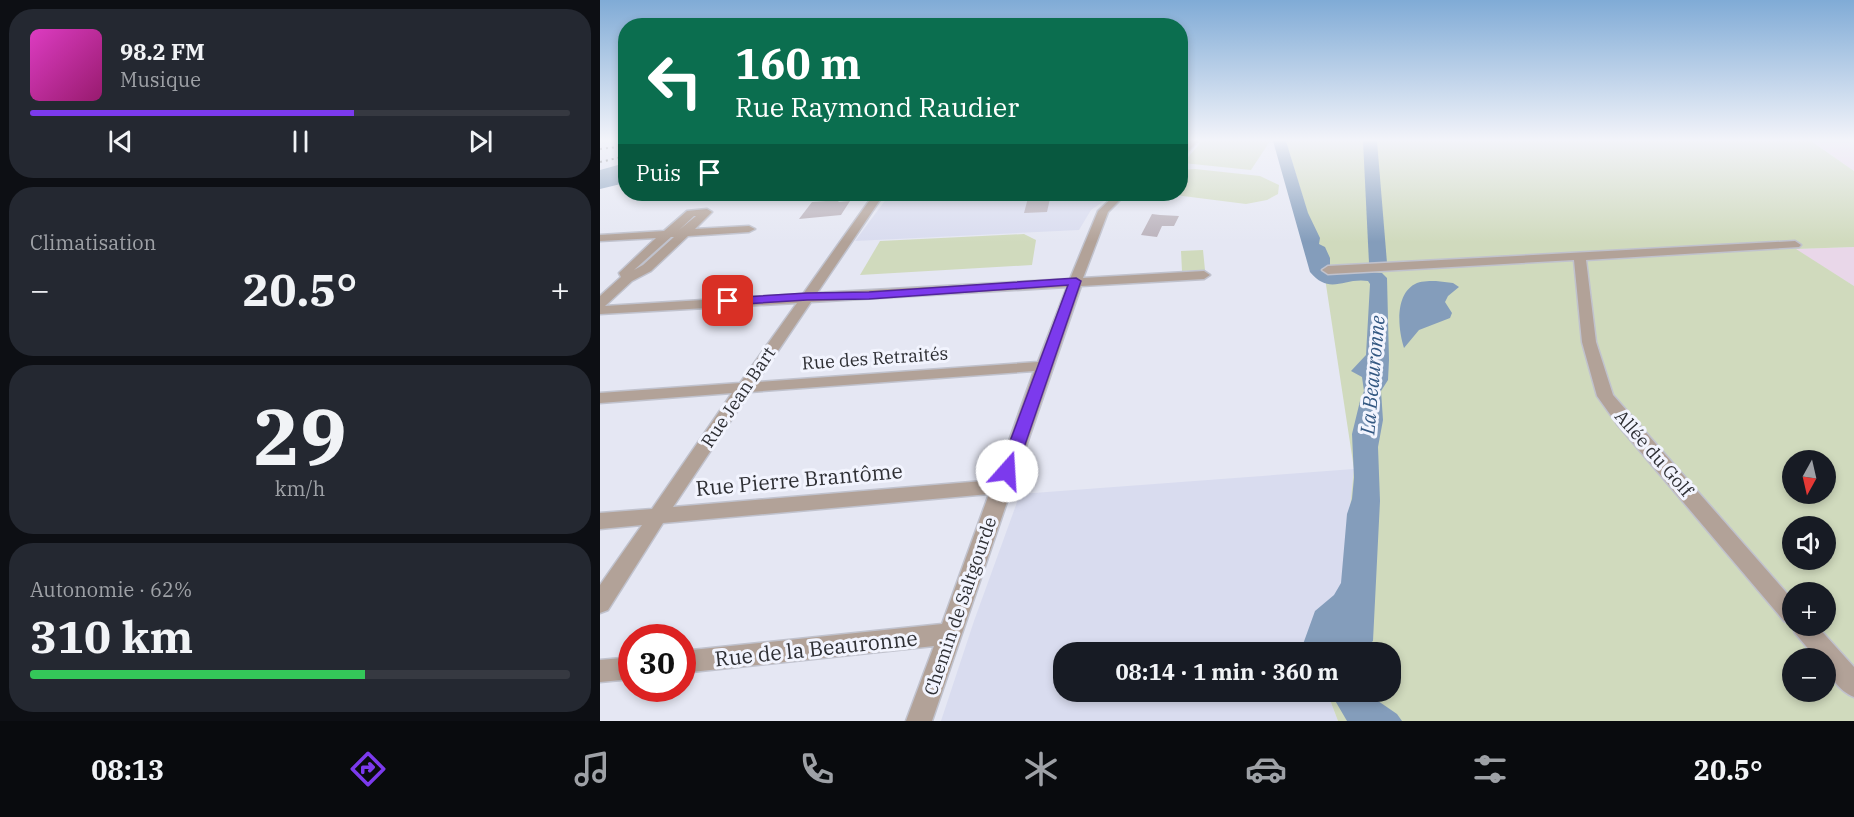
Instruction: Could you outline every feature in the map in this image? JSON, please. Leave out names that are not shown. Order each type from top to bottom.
[{"type":"street","name":"Rue Jean Bart","points":[[600,603],[659,516],[667,500],[874,201]]},
{"type":"street","name":"Chemin de Saltgourde","points":[[919,721],[1044,366],[1103,211],[1114,201]]},
{"type":"street","points":[[600,303],[628,273],[667,234],[691,213],[707,212],[648,267],[641,265],[628,273]]},
{"type":"street","points":[[600,238],[749,229]]},
{"type":"street","points":[[1328,270],[1794,245]]},
{"type":"street","name":"Allée du Golf","points":[[1579,255],[1588,342],[1605,396],[1623,420],[1782,603]]},
{"type":"street","points":[[600,310],[807,296],[869,296],[1076,281],[1204,275]]},
{"type":"street","name":"Rue des Retraités","points":[[600,398],[1044,366]]},
{"type":"street","name":"Rue Pierre Brantôme","points":[[600,521],[1002,486]]},
{"type":"street","name":"Rue de la Beauronne","points":[[696,661],[950,634]]},
{"type":"street","points":[[1812,636],[1854,685]]},
{"type":"street","points":[[600,671],[618,669]]},
{"type":"shaded area","points":[[885,201],[1104,201],[1091,210],[1079,230],[855,241]]},
{"type":"shaded area","points":[[1854,247],[1854,286],[1795,249]]},
{"type":"shaded area","points":[[1354,469],[1341,598],[1319,642],[1053,642],[1053,702],[1331,702],[1338,721],[941,721],[1020,494]]},
{"type":"green space","points":[[1188,175],[1260,176],[1279,185],[1278,194],[1267,200],[1246,204],[1188,197]]},
{"type":"green space","points":[[1296,175],[1854,175],[1854,247],[1796,249],[1854,286],[1854,721],[1338,721],[1331,702],[1401,702],[1401,642],[1319,642],[1341,598],[1354,469],[1323,265]]},
{"type":"green space","points":[[1024,234],[1036,240],[1032,265],[860,275],[880,241]]},
{"type":"green space","points":[[1203,250],[1205,270],[1182,271],[1181,251]]},
{"type":"water","points":[[600,175],[618,175],[618,185],[600,189]]},
{"type":"water","points":[[1283,175],[1296,175],[1308,213],[1320,238],[1319,244],[1325,247],[1330,258],[1330,269],[1382,273],[1387,278],[1389,360],[1388,380],[1381,391],[1383,420],[1378,447],[1380,501],[1372,642],[1304,642],[1315,611],[1334,595],[1341,583],[1347,514],[1352,499],[1354,478],[1352,434],[1364,391],[1362,377],[1351,371],[1366,355],[1370,284],[1368,281],[1359,280],[1331,284],[1317,279],[1310,272]]},
{"type":"water","points":[[1436,281],[1453,283],[1459,287],[1448,296],[1445,302],[1452,313],[1450,318],[1419,330],[1404,348],[1399,322],[1404,295],[1417,283]]},
{"type":"water","points":[[1336,702],[1380,702],[1397,714],[1402,721],[1347,721]]},
{"type":"building","points":[[850,201],[841,215],[799,219],[812,202]]},
{"type":"building","points":[[1027,201],[1049,201],[1047,212],[1024,213]]},
{"type":"building","points":[[1152,214],[1179,216],[1174,226],[1162,226],[1157,237],[1141,235]]},
{"type":"waterway","name":"La Beauronne","points":[[1372,175],[1378,263]]},
{"type":"waterway","points":[[647,260],[666,242]]},
{"type":"route","points":[[728,301],[807,296],[869,296],[1076,281],[1007,471]]}]
